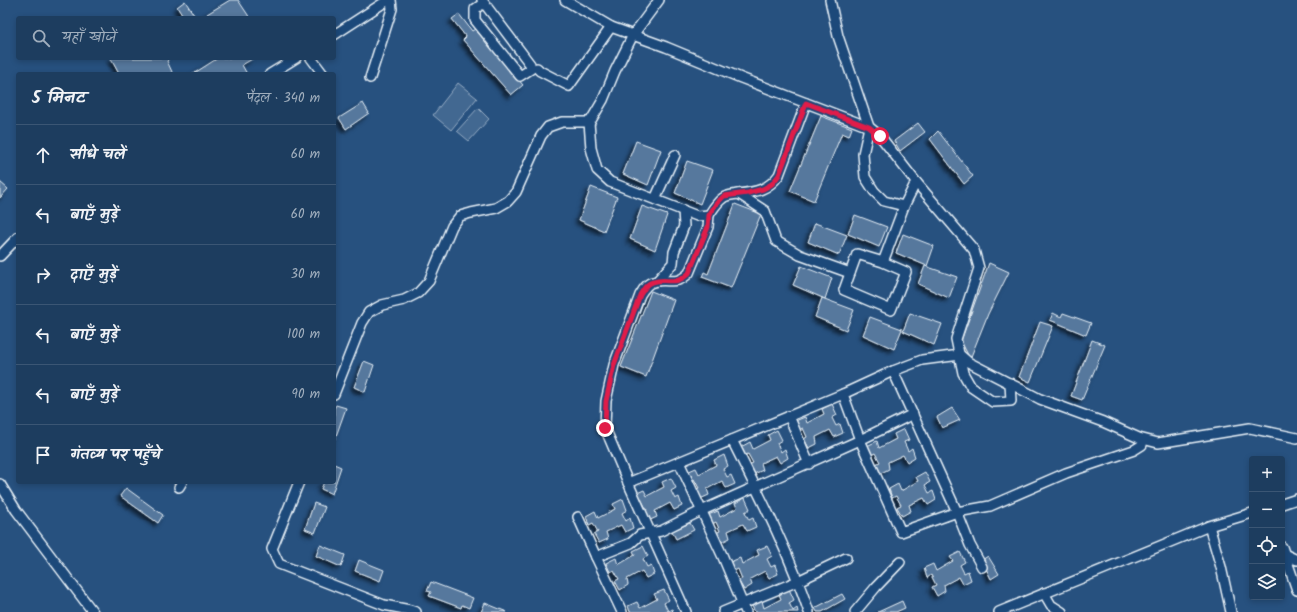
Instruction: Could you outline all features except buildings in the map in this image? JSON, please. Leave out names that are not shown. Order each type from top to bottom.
[{"type":"street","points":[[336,34],[390,0],[392,9],[370,78]]},
{"type":"street","points":[[565,0],[611,27],[666,47],[741,78],[869,127],[880,136],[916,182],[974,250],[979,268],[956,339],[963,373],[971,387],[993,402],[1011,400],[1022,390]]},
{"type":"street","points":[[336,389],[362,323],[369,312],[382,305],[404,300],[418,293],[429,281],[452,226],[460,216],[496,208],[508,201],[516,192],[541,136],[548,127],[562,122],[590,122],[603,100],[615,71],[633,35],[659,0]]},
{"type":"street","points":[[830,0],[838,36],[869,127],[863,154],[865,177],[874,191],[884,201],[904,206]]},
{"type":"street","points":[[483,1],[530,64],[531,69],[520,76],[475,20],[475,9],[483,1]]},
{"type":"street","points":[[537,68],[569,86],[611,27]]},
{"type":"street","points":[[273,72],[293,60]]},
{"type":"street","points":[[312,60],[322,72]]},
{"type":"street","points":[[686,612],[628,484],[605,428],[606,401],[614,365],[640,295],[645,287],[652,282],[657,281],[676,281],[684,278],[689,273],[708,227],[709,215],[716,204],[724,196],[763,189],[772,184],[779,175],[806,103]]},
{"type":"street","points":[[588,122],[591,148],[597,170],[610,182],[698,216],[709,215]]},
{"type":"street","points":[[655,199],[675,155]]},
{"type":"street","points":[[883,262],[904,206],[916,182]]},
{"type":"street","points":[[739,194],[765,211],[776,241],[800,255],[850,273]]},
{"type":"street","points":[[657,281],[673,263],[674,252],[684,226],[683,210]]},
{"type":"street","points":[[0,256],[16,239]]},
{"type":"street","points":[[858,254],[883,262],[906,272],[891,310],[844,290],[858,254]]},
{"type":"street","points":[[628,484],[922,360],[960,355],[968,362],[1040,399],[1103,422],[1139,438],[1158,443],[1250,428],[1297,438]]},
{"type":"street","points":[[894,371],[957,512],[970,545],[982,566]]},
{"type":"street","points":[[1010,383],[1011,400]]},
{"type":"street","points":[[843,394],[860,440],[901,532],[957,512],[990,506],[1066,473],[1134,450],[1142,445]]},
{"type":"street","points":[[596,557],[631,543],[640,535],[661,530],[809,464],[913,414]]},
{"type":"street","points":[[789,416],[809,464]]},
{"type":"street","points":[[732,440],[756,487],[798,580],[809,612]]},
{"type":"street","points":[[679,462],[723,557],[744,608]]},
{"type":"street","points":[[0,484],[16,510],[93,612]]},
{"type":"street","points":[[298,484],[272,549],[279,564],[384,606],[416,612]]},
{"type":"street","points":[[1285,503],[1297,499]]},
{"type":"street","points":[[999,612],[1209,526],[1249,514]]},
{"type":"street","points":[[578,517],[622,612]]},
{"type":"street","points":[[1209,526],[1221,567],[1231,612]]},
{"type":"street","points":[[1285,551],[1297,560]]},
{"type":"street","points":[[1285,556],[1297,590]]},
{"type":"street","points":[[723,612],[744,608],[798,580],[846,558]]},
{"type":"street","points":[[855,612],[876,586],[900,562]]},
{"type":"street","points":[[1044,593],[1051,605],[1062,612]]},
{"type":"shaded area","points":[[458,83],[477,98],[451,130],[433,115]]},
{"type":"shaded area","points":[[478,108],[489,119],[469,141],[457,131]]},
{"type":"route","points":[[605,428],[606,401],[614,365],[640,295],[645,287],[652,282],[676,281],[684,278],[689,273],[708,227],[709,215],[716,204],[724,196],[748,193],[763,189],[772,184],[779,175],[806,103],[869,127],[880,136]]}]
